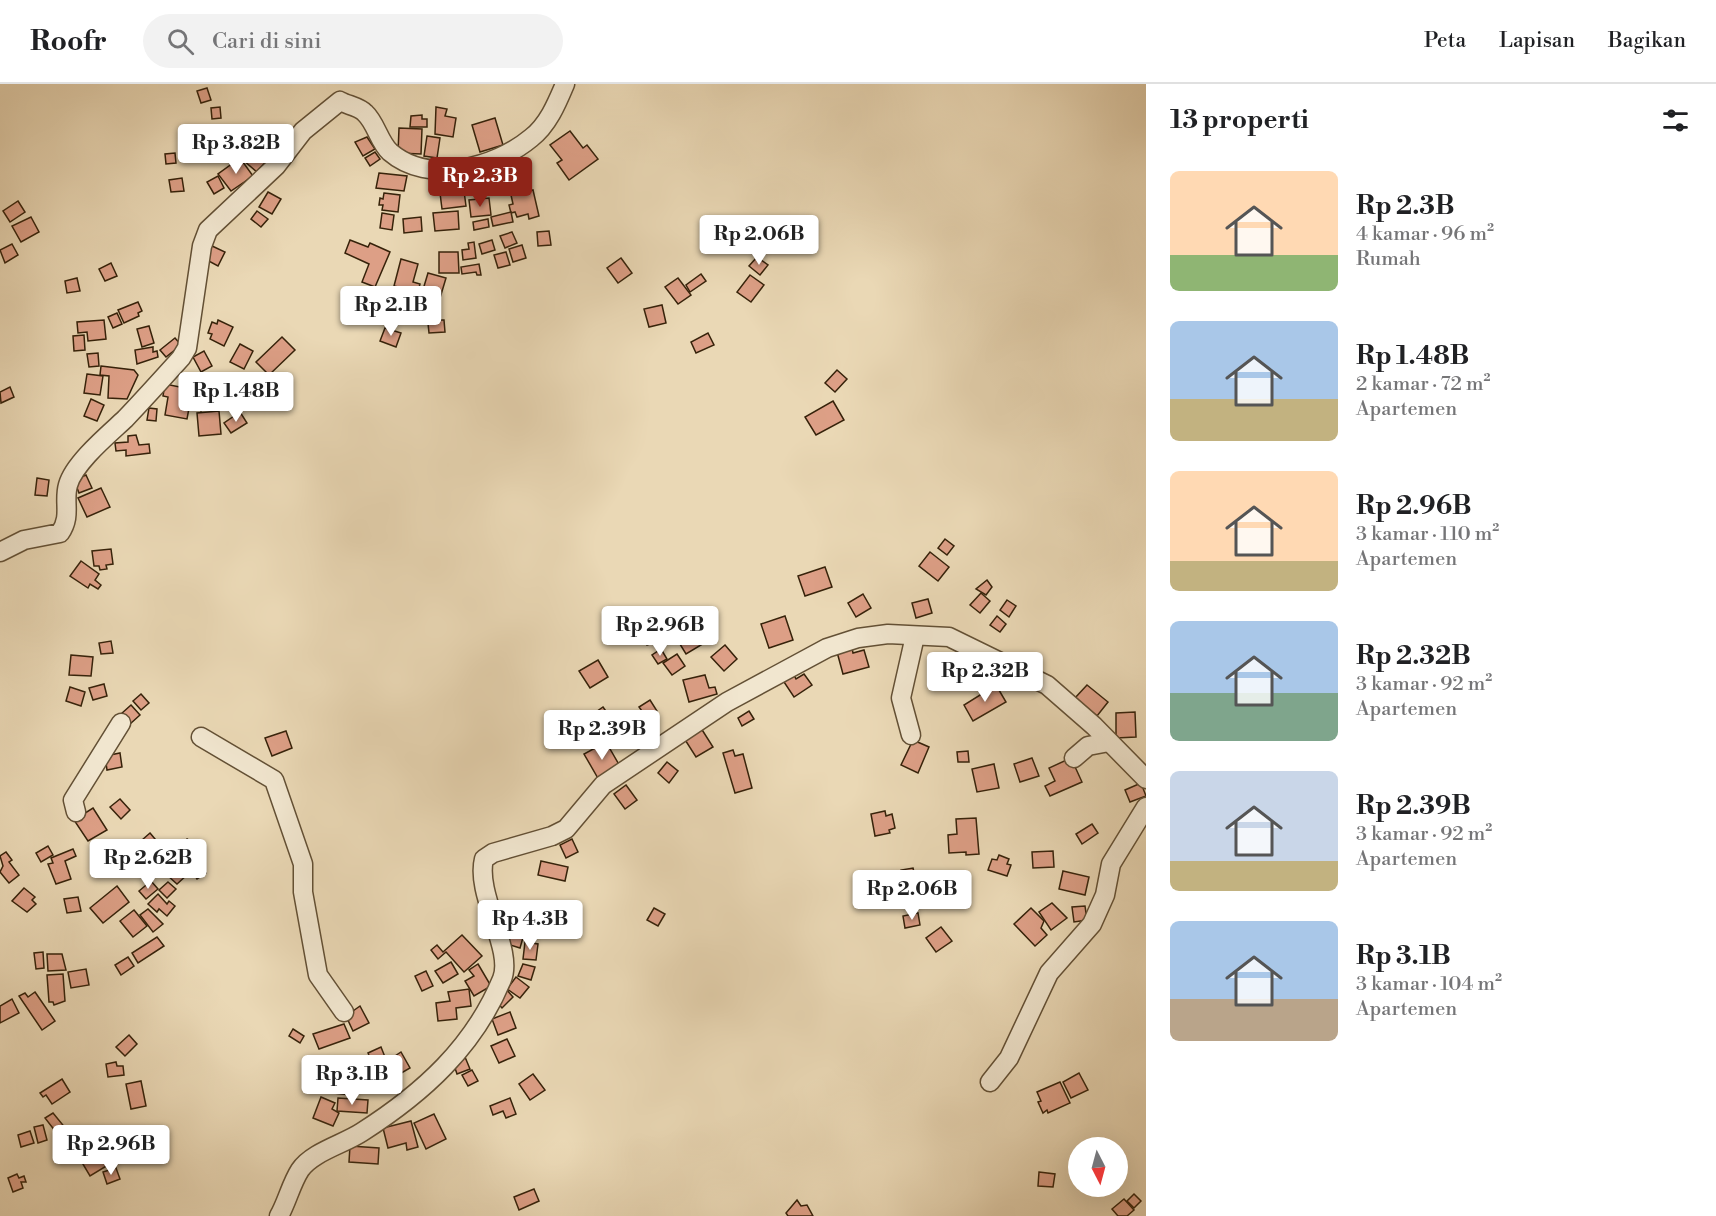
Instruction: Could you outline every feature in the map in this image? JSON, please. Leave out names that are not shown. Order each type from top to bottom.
[{"type":"street","points":[[0,552],[24,540],[60,533],[66,524],[67,485],[97,444],[133,410],[181,358],[187,348],[202,246],[208,230],[276,166],[312,123],[340,101],[365,112],[388,151],[413,166],[440,169],[465,167],[493,160],[533,137],[554,112],[566,84]]},
{"type":"street","points":[[279,1216],[301,1169],[362,1133],[428,1084],[469,1040],[503,977],[501,950],[483,883],[484,859],[493,853],[566,830],[603,786],[630,765],[727,702],[827,648],[858,638],[888,634],[949,637],[1039,680],[1109,742],[1146,779]]},
{"type":"street","points":[[911,735],[901,698],[915,636]]},
{"type":"street","points":[[76,812],[73,800],[122,723]]},
{"type":"street","points":[[201,737],[274,780],[303,864],[303,892],[318,975],[344,1012]]},
{"type":"street","points":[[1074,758],[1088,746],[1109,742]]},
{"type":"street","points":[[990,1082],[1009,1058],[1049,973],[1092,924],[1105,895],[1111,864],[1146,807]]},
{"type":"building","points":[[207,88],[211,100],[201,103],[197,91]]},
{"type":"building","points":[[220,107],[221,118],[212,119],[211,108]]},
{"type":"building","points":[[436,107],[447,109],[445,116],[456,118],[453,137],[435,134]]},
{"type":"building","points":[[422,115],[422,119],[427,119],[427,127],[410,127],[411,116]]},
{"type":"building","points":[[495,118],[503,145],[480,152],[472,125]]},
{"type":"building","points":[[399,128],[422,129],[421,154],[398,153]]},
{"type":"building","points":[[269,130],[276,136],[264,150],[257,144]]},
{"type":"building","points":[[570,131],[583,148],[587,145],[598,159],[569,180],[557,163],[562,160],[550,145]]},
{"type":"building","points":[[427,136],[440,138],[437,158],[424,156]]},
{"type":"building","points":[[367,137],[375,149],[363,156],[355,142]]},
{"type":"building","points":[[255,147],[268,159],[257,172],[243,160]]},
{"type":"building","points":[[375,152],[380,159],[370,166],[365,158]]},
{"type":"building","points":[[175,153],[176,163],[166,164],[165,154]]},
{"type":"building","points":[[240,158],[253,176],[231,191],[218,174]]},
{"type":"building","points":[[379,173],[407,176],[404,191],[376,188]]},
{"type":"building","points":[[218,176],[224,188],[214,194],[207,182]]},
{"type":"building","points":[[182,178],[184,191],[171,192],[169,180]]},
{"type":"building","points":[[458,183],[459,191],[464,191],[466,206],[442,209],[439,185]]},
{"type":"building","points":[[533,190],[539,216],[529,219],[528,214],[517,217],[515,212],[511,213],[509,205],[513,204],[511,195]]},
{"type":"building","points":[[268,192],[281,199],[272,214],[259,207]]},
{"type":"building","points":[[384,193],[400,195],[398,212],[382,210],[383,205],[379,205]]},
{"type":"building","points":[[489,198],[491,215],[471,217],[469,200]]},
{"type":"building","points":[[18,201],[25,212],[10,222],[3,211]]},
{"type":"building","points":[[257,211],[268,219],[261,227],[251,219]]},
{"type":"building","points":[[458,211],[459,229],[435,231],[433,213]]},
{"type":"building","points":[[511,212],[513,222],[493,226],[491,217]]},
{"type":"building","points":[[382,213],[394,215],[392,230],[380,228]]},
{"type":"building","points":[[31,217],[39,232],[21,242],[12,226]]},
{"type":"building","points":[[421,217],[422,231],[404,233],[403,219]]},
{"type":"building","points":[[488,219],[489,227],[474,230],[473,222]]},
{"type":"building","points":[[549,231],[551,245],[538,246],[537,232]]},
{"type":"building","points":[[512,232],[517,243],[505,248],[500,236]]},
{"type":"building","points":[[350,240],[368,247],[370,243],[390,252],[375,287],[362,282],[369,264],[345,253]]},
{"type":"building","points":[[492,240],[495,250],[482,254],[479,244]]},
{"type":"building","points":[[474,242],[476,258],[463,260],[462,250],[469,249],[468,243]]},
{"type":"building","points":[[12,244],[18,255],[5,263],[0,250]]},
{"type":"building","points":[[210,245],[225,252],[218,266],[203,258]]},
{"type":"building","points":[[522,245],[526,258],[513,262],[509,249]]},
{"type":"building","points":[[439,252],[458,252],[459,273],[439,273]]},
{"type":"building","points":[[506,252],[510,265],[498,268],[494,255]]},
{"type":"building","points":[[757,257],[768,265],[760,275],[749,266]]},
{"type":"building","points":[[621,258],[632,273],[618,283],[607,268]]},
{"type":"building","points":[[401,259],[418,264],[413,282],[420,284],[418,292],[394,286]]},
{"type":"building","points":[[111,263],[117,276],[105,281],[99,269]]},
{"type":"building","points":[[479,264],[481,275],[477,275],[476,272],[462,274],[461,267]]},
{"type":"building","points":[[428,273],[446,278],[440,298],[422,293]]},
{"type":"building","points":[[701,274],[706,281],[690,292],[686,285]]},
{"type":"building","points":[[750,275],[764,285],[751,302],[737,292]]},
{"type":"building","points":[[77,278],[80,291],[67,293],[65,281]]},
{"type":"building","points":[[678,278],[691,295],[678,304],[665,287]]},
{"type":"building","points":[[378,294],[389,296],[388,301],[393,302],[392,309],[397,310],[393,326],[364,319],[369,296],[376,298]]},
{"type":"building","points":[[138,302],[142,311],[138,313],[139,316],[124,323],[118,310]]},
{"type":"building","points":[[662,305],[666,323],[649,327],[644,309]]},
{"type":"building","points":[[117,313],[122,324],[113,328],[108,317]]},
{"type":"building","points":[[439,313],[439,320],[444,320],[445,332],[429,333],[427,314]]},
{"type":"building","points":[[104,320],[106,339],[88,341],[87,332],[78,333],[77,322]]},
{"type":"building","points":[[218,320],[233,327],[224,346],[210,339],[212,334],[208,333],[212,322],[217,324]]},
{"type":"building","points":[[149,326],[154,343],[142,347],[137,329]]},
{"type":"building","points":[[385,328],[401,333],[396,347],[380,341]]},
{"type":"building","points":[[708,333],[714,345],[696,353],[691,342]]},
{"type":"building","points":[[84,335],[85,350],[74,351],[73,336]]},
{"type":"building","points":[[282,337],[295,350],[269,375],[256,362]]},
{"type":"building","points":[[175,338],[181,345],[166,357],[160,350]]},
{"type":"building","points":[[240,344],[253,351],[244,369],[230,362]]},
{"type":"building","points":[[153,347],[153,352],[157,351],[158,357],[137,364],[135,350]]},
{"type":"building","points":[[204,351],[212,366],[201,372],[193,357]]},
{"type":"building","points":[[98,353],[99,366],[89,367],[87,354]]},
{"type":"building","points":[[101,366],[134,370],[138,375],[127,399],[108,398],[109,376],[100,375]]},
{"type":"building","points":[[837,370],[847,379],[835,392],[825,383]]},
{"type":"building","points":[[212,373],[236,399],[225,409],[216,399],[201,411],[187,396]]},
{"type":"building","points":[[87,374],[103,376],[100,395],[84,393]]},
{"type":"building","points":[[165,384],[185,388],[183,401],[190,403],[187,419],[165,415],[168,397],[163,396]]},
{"type":"building","points":[[10,387],[14,397],[1,403],[0,392]]},
{"type":"building","points":[[240,389],[252,391],[248,410],[236,407]]},
{"type":"building","points":[[91,399],[104,405],[97,421],[84,416]]},
{"type":"building","points":[[833,401],[844,420],[816,435],[805,417]]},
{"type":"building","points":[[149,408],[157,409],[156,421],[147,420]]},
{"type":"building","points":[[219,411],[221,434],[199,436],[197,413]]},
{"type":"building","points":[[240,412],[247,423],[231,433],[224,423]]},
{"type":"building","points":[[136,435],[139,445],[149,444],[150,453],[126,456],[126,450],[116,451],[115,443],[128,442],[128,436]]},
{"type":"building","points":[[86,475],[92,488],[79,493],[74,480]]},
{"type":"building","points":[[37,478],[49,480],[47,496],[35,495]]},
{"type":"building","points":[[101,488],[110,507],[87,517],[78,498]]},
{"type":"building","points":[[945,539],[954,546],[947,555],[938,548]]},
{"type":"building","points":[[111,549],[113,564],[106,565],[107,569],[100,570],[99,566],[94,566],[92,551]]},
{"type":"building","points":[[930,552],[949,567],[938,581],[919,566]]},
{"type":"building","points":[[81,561],[99,574],[95,580],[101,585],[98,589],[90,584],[88,588],[70,576]]},
{"type":"building","points":[[825,567],[832,587],[805,596],[798,576]]},
{"type":"building","points":[[987,580],[992,587],[986,595],[976,589]]},
{"type":"building","points":[[981,593],[990,601],[980,613],[970,605]]},
{"type":"building","points":[[863,594],[871,608],[856,617],[848,603]]},
{"type":"building","points":[[928,599],[932,613],[916,618],[912,603]]},
{"type":"building","points":[[1007,600],[1016,606],[1009,617],[1000,610]]},
{"type":"building","points":[[785,616],[793,640],[769,648],[761,624]]},
{"type":"building","points":[[997,616],[1006,624],[1000,632],[990,625]]},
{"type":"building","points":[[705,618],[716,636],[686,654],[675,636]]},
{"type":"building","points":[[658,626],[659,641],[647,645],[643,631]]},
{"type":"building","points":[[111,641],[113,653],[101,654],[99,643]]},
{"type":"building","points":[[725,645],[737,659],[724,671],[711,657]]},
{"type":"building","points":[[852,648],[853,653],[864,650],[869,667],[843,674],[837,652]]},
{"type":"building","points":[[661,649],[667,659],[658,664],[652,655]]},
{"type":"building","points":[[677,654],[685,666],[672,675],[663,663]]},
{"type":"building","points":[[71,655],[93,657],[91,676],[69,675]]},
{"type":"building","points":[[598,660],[608,677],[590,688],[579,671]]},
{"type":"building","points":[[804,674],[812,685],[794,697],[784,682],[794,675],[796,679]]},
{"type":"building","points":[[705,675],[709,688],[715,687],[717,694],[689,702],[683,680]]},
{"type":"building","points":[[104,684],[107,696],[93,700],[89,688]]},
{"type":"building","points":[[996,685],[1006,702],[973,721],[964,705]]},
{"type":"building","points":[[1087,685],[1108,702],[1097,716],[1075,698]]},
{"type":"building","points":[[70,687],[85,692],[81,706],[66,701]]},
{"type":"building","points":[[141,694],[149,703],[141,710],[133,701]]},
{"type":"building","points":[[650,700],[657,711],[647,718],[639,707]]},
{"type":"building","points":[[131,705],[140,715],[130,724],[121,714]]},
{"type":"building","points":[[603,707],[617,727],[600,739],[586,719]]},
{"type":"building","points":[[749,711],[754,719],[742,726],[738,718]]},
{"type":"building","points":[[1135,712],[1136,737],[1116,738],[1116,713]]},
{"type":"building","points":[[699,725],[713,747],[696,757],[682,735]]},
{"type":"building","points":[[286,731],[292,748],[272,756],[265,738]]},
{"type":"building","points":[[913,740],[929,747],[918,773],[901,765]]},
{"type":"building","points":[[606,742],[621,768],[599,780],[584,754]]},
{"type":"building","points":[[733,750],[735,756],[743,754],[752,788],[735,793],[723,753]]},
{"type":"building","points":[[968,751],[969,762],[958,762],[957,752]]},
{"type":"building","points":[[120,753],[122,767],[107,770],[105,756]]},
{"type":"building","points":[[1032,758],[1039,776],[1020,782],[1014,764]]},
{"type":"building","points":[[1071,758],[1082,782],[1050,796],[1045,786],[1055,781],[1049,768]]},
{"type":"building","points":[[667,762],[678,771],[669,783],[658,773]]},
{"type":"building","points":[[994,764],[999,788],[977,792],[972,769]]},
{"type":"building","points":[[1141,783],[1146,796],[1130,802],[1125,790]]},
{"type":"building","points":[[626,785],[637,800],[625,809],[614,794]]},
{"type":"building","points":[[120,799],[130,810],[121,819],[110,807]]},
{"type":"building","points":[[93,808],[107,830],[88,841],[74,820]]},
{"type":"building","points":[[885,811],[886,816],[892,814],[895,828],[889,830],[890,833],[875,836],[871,814]]},
{"type":"building","points":[[976,818],[979,854],[949,853],[948,835],[957,834],[956,819]]},
{"type":"building","points":[[1092,824],[1098,833],[1082,844],[1076,834]]},
{"type":"building","points":[[150,833],[165,851],[149,864],[134,847]]},
{"type":"building","points":[[187,839],[198,846],[188,864],[175,855],[181,846],[189,851],[191,848],[184,843]]},
{"type":"building","points":[[572,839],[578,852],[566,858],[560,845]]},
{"type":"building","points":[[48,846],[53,855],[41,862],[36,853]]},
{"type":"building","points":[[73,849],[76,856],[65,861],[71,879],[56,884],[48,864],[53,863],[51,858]]},
{"type":"building","points":[[1053,851],[1054,867],[1033,868],[1032,852]]},
{"type":"building","points":[[6,852],[12,860],[9,862],[19,875],[9,883],[0,872],[3,866],[0,856]]},
{"type":"building","points":[[999,855],[1009,859],[1007,864],[1011,865],[1007,876],[988,870],[992,859],[997,860]]},
{"type":"building","points":[[541,861],[568,867],[565,881],[538,875]]},
{"type":"building","points":[[178,864],[188,874],[177,884],[167,875]]},
{"type":"building","points":[[201,865],[206,873],[197,879],[192,871]]},
{"type":"building","points":[[913,868],[916,881],[903,884],[901,870]]},
{"type":"building","points":[[1063,871],[1089,877],[1085,895],[1059,889]]},
{"type":"building","points":[[151,881],[158,889],[146,899],[139,891]]},
{"type":"building","points":[[168,882],[176,889],[167,898],[159,890]]},
{"type":"building","points":[[117,886],[129,902],[103,923],[90,908]]},
{"type":"building","points":[[24,888],[35,897],[32,900],[36,904],[27,912],[12,901]]},
{"type":"building","points":[[158,894],[167,904],[169,901],[175,906],[167,916],[159,909],[157,912],[148,904]]},
{"type":"building","points":[[78,897],[81,911],[67,913],[64,899]]},
{"type":"building","points":[[1052,903],[1067,918],[1051,930],[1039,912]]},
{"type":"building","points":[[1085,906],[1087,920],[1074,922],[1072,907]]},
{"type":"building","points":[[654,908],[665,914],[658,926],[647,920]]},
{"type":"building","points":[[1031,908],[1044,921],[1041,928],[1047,935],[1035,946],[1014,924]]},
{"type":"building","points":[[148,909],[163,924],[153,932],[140,915]]},
{"type":"building","points":[[134,910],[147,926],[133,937],[120,921]]},
{"type":"building","points":[[918,913],[920,925],[905,928],[903,916]]},
{"type":"building","points":[[941,927],[952,941],[936,952],[926,938]]},
{"type":"building","points":[[511,931],[524,934],[520,948],[507,944]]},
{"type":"building","points":[[462,935],[482,956],[464,972],[446,952],[438,959],[431,950],[437,945],[443,952]]},
{"type":"building","points":[[157,937],[164,946],[138,963],[132,953]]},
{"type":"building","points":[[525,942],[538,944],[536,960],[523,959]]},
{"type":"building","points":[[43,952],[44,968],[36,969],[34,953]]},
{"type":"building","points":[[47,954],[62,954],[66,970],[48,971]]},
{"type":"building","points":[[128,957],[134,966],[121,975],[115,965]]},
{"type":"building","points":[[451,962],[458,974],[443,983],[435,971]]},
{"type":"building","points":[[478,964],[491,986],[474,996],[465,981],[474,976],[469,970]]},
{"type":"building","points":[[523,964],[535,967],[531,980],[518,976]]},
{"type":"building","points":[[86,969],[89,985],[71,988],[68,972]]},
{"type":"building","points":[[426,971],[433,986],[422,991],[415,976]]},
{"type":"building","points":[[63,974],[65,1001],[54,1005],[53,1002],[49,1002],[47,975]]},
{"type":"building","points":[[516,977],[529,987],[520,998],[507,989]]},
{"type":"building","points":[[469,989],[471,1006],[456,1008],[457,1019],[438,1021],[436,1003],[450,1001],[448,992]]},
{"type":"building","points":[[506,989],[513,997],[502,1008],[495,1000]]},
{"type":"building","points":[[35,992],[55,1021],[42,1030],[19,996],[25,993],[28,997]]},
{"type":"building","points":[[12,999],[19,1013],[0,1023],[0,1006]]},
{"type":"building","points":[[360,1006],[369,1023],[353,1031],[346,1016]]},
{"type":"building","points":[[510,1012],[516,1028],[498,1035],[492,1019]]},
{"type":"building","points":[[344,1024],[350,1038],[319,1049],[313,1034]]},
{"type":"building","points":[[293,1029],[304,1036],[300,1043],[289,1036]]},
{"type":"building","points":[[129,1035],[137,1044],[125,1056],[116,1047]]},
{"type":"building","points":[[507,1039],[515,1056],[499,1063],[491,1046]]},
{"type":"building","points":[[381,1047],[385,1057],[372,1063],[368,1053]]},
{"type":"building","points":[[401,1052],[410,1068],[398,1075],[389,1060]]},
{"type":"building","points":[[465,1057],[470,1069],[457,1074],[453,1062]]},
{"type":"building","points":[[386,1059],[396,1077],[380,1085],[371,1067]]},
{"type":"building","points":[[116,1062],[117,1066],[123,1066],[124,1075],[108,1077],[106,1064]]},
{"type":"building","points":[[472,1070],[478,1081],[468,1086],[462,1075]]},
{"type":"building","points":[[1079,1073],[1088,1090],[1071,1098],[1063,1082]]},
{"type":"building","points":[[533,1074],[545,1090],[530,1100],[519,1084]]},
{"type":"building","points":[[62,1079],[70,1092],[52,1104],[46,1095],[43,1097],[40,1093]]},
{"type":"building","points":[[141,1081],[146,1106],[131,1109],[126,1084]]},
{"type":"building","points":[[336,1081],[352,1083],[350,1095],[334,1093]]},
{"type":"building","points":[[1060,1082],[1070,1103],[1043,1113],[1037,1092]]},
{"type":"building","points":[[321,1097],[335,1103],[332,1109],[339,1113],[333,1126],[313,1118]]},
{"type":"building","points":[[338,1098],[368,1100],[367,1113],[337,1111]]},
{"type":"building","points":[[510,1098],[516,1114],[506,1118],[503,1111],[493,1115],[490,1106]]},
{"type":"building","points":[[53,1113],[67,1130],[59,1136],[45,1118]]},
{"type":"building","points":[[434,1114],[446,1139],[426,1149],[414,1123]]},
{"type":"building","points":[[411,1121],[418,1147],[407,1150],[406,1143],[388,1148],[383,1128]]},
{"type":"building","points":[[43,1125],[47,1140],[38,1143],[34,1127]]},
{"type":"building","points":[[30,1131],[34,1143],[21,1147],[18,1135]]},
{"type":"building","points":[[82,1139],[87,1148],[99,1140],[113,1162],[90,1176],[77,1154],[83,1151],[77,1142]]},
{"type":"building","points":[[350,1146],[379,1148],[378,1164],[349,1162]]},
{"type":"building","points":[[116,1168],[120,1179],[107,1184],[103,1172]]},
{"type":"building","points":[[1039,1172],[1055,1174],[1053,1187],[1038,1186]]},
{"type":"building","points":[[17,1174],[19,1178],[24,1176],[26,1182],[21,1182],[23,1188],[13,1192],[8,1178]]},
{"type":"building","points":[[534,1189],[539,1201],[519,1210],[514,1197]]},
{"type":"building","points":[[1134,1194],[1141,1201],[1134,1208],[1127,1201]]},
{"type":"building","points":[[1124,1199],[1134,1210],[1127,1216],[1118,1216],[1112,1209]]},
{"type":"building","points":[[797,1200],[801,1206],[807,1205],[813,1216],[788,1216],[786,1213]]}]
